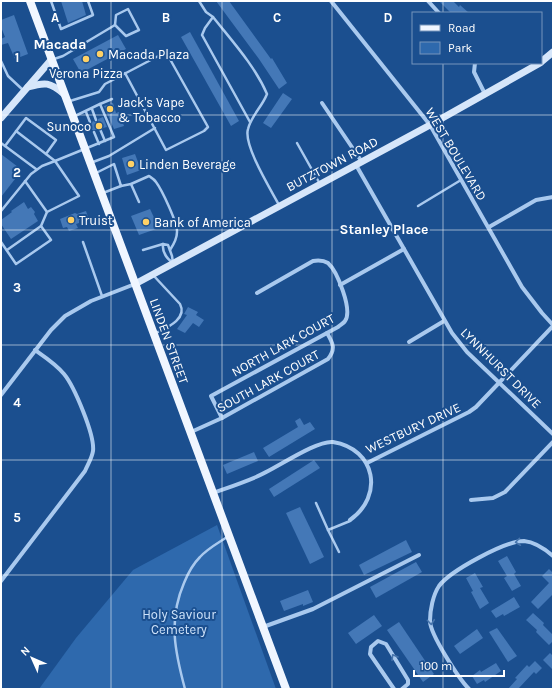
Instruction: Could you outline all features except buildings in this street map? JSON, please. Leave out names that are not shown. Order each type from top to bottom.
[{"type":"main road","name":"LINDEN STREET","points":[[30,1],[286,689]]},
{"type":"street","name":"WEST BOULEVARD","points":[[331,1],[430,125],[522,287],[553,325]]},
{"type":"street","points":[[428,1],[438,12]]},
{"type":"street","name":"BUTZTOWN ROAD","points":[[542,60],[553,52]]},
{"type":"street","points":[[1,118],[51,60]]},
{"type":"street","points":[[475,64],[474,72],[485,94]]},
{"type":"street","name":"BUTZTOWN ROAD","points":[[135,284],[359,164],[537,64]]},
{"type":"street","points":[[26,89],[46,83],[56,87],[64,94]]},
{"type":"street","name":"LYNNHURST DRIVE","points":[[322,103],[359,164],[404,249],[452,333],[467,352],[553,434]]},
{"type":"street","points":[[489,227],[536,200],[553,197]]},
{"type":"street","points":[[340,285],[404,249]]},
{"type":"street","name":"NORTH LARK COURT","points":[[222,418],[211,396],[327,333],[345,321],[347,315],[347,303],[330,266],[327,263],[318,260],[313,261],[257,293]]},
{"type":"street","points":[[1,395],[51,330],[65,316],[102,296],[135,284]]},
{"type":"street","points":[[409,342],[444,321]]},
{"type":"street","name":"WESTBURY DRIVE","points":[[213,493],[256,478],[314,447],[328,442],[340,444],[349,448],[367,463],[469,412],[482,402],[553,325]]},
{"type":"street","name":"SOUTH LARK COURT","points":[[190,432],[222,418],[328,359],[332,354],[333,345],[327,333]]},
{"type":"street","points":[[1,581],[85,471],[90,462],[93,450],[92,435],[69,382],[60,370],[35,350]]},
{"type":"street","points":[[471,500],[493,498],[505,492],[553,442]]},
{"type":"street","points":[[350,520],[363,508],[369,497],[371,478],[367,463]]},
{"type":"street","points":[[469,689],[462,682],[435,638],[431,627],[432,605],[439,586],[452,573],[507,544],[524,541],[541,547],[553,556]]},
{"type":"street","points":[[263,627],[313,609],[419,555]]},
{"type":"street","points":[[394,689],[370,654],[371,647],[378,641],[386,644],[408,680],[408,684],[402,689]]},
{"type":"lane","points":[[51,1],[61,29],[93,16],[88,1]]},
{"type":"lane","points":[[199,1],[206,12],[213,17],[243,56],[267,94],[262,106],[251,123],[247,135],[252,153],[279,206]]},
{"type":"lane","points":[[128,9],[139,30],[126,36],[115,25],[116,15],[128,9]]},
{"type":"lane","points":[[213,17],[202,35],[251,123]]},
{"type":"lane","points":[[51,60],[63,56],[115,25]]},
{"type":"lane","points":[[67,102],[99,92],[105,84],[125,73],[166,52],[208,127],[204,132],[166,150],[125,73]]},
{"type":"lane","points":[[1,61],[8,76],[26,89]]},
{"type":"lane","points":[[73,118],[112,99]]},
{"type":"lane","points":[[1,210],[36,169],[114,137],[100,104]]},
{"type":"lane","points":[[92,109],[96,120]]},
{"type":"lane","points":[[86,112],[90,122]]},
{"type":"lane","points":[[36,169],[3,145],[26,118],[56,140],[46,154]]},
{"type":"lane","points":[[90,163],[109,156],[154,128]]},
{"type":"lane","points":[[100,130],[105,141]]},
{"type":"lane","points":[[7,250],[41,226],[47,212],[79,196],[55,161],[16,131]]},
{"type":"lane","points":[[94,132],[99,144]]},
{"type":"lane","points":[[297,143],[320,184]]},
{"type":"lane","points":[[94,173],[114,164],[121,186]]},
{"type":"lane","points":[[102,193],[131,184],[149,176],[153,178],[177,225],[177,237],[170,250]]},
{"type":"lane","points":[[418,206],[462,180]]},
{"type":"lane","points":[[25,181],[47,212]]},
{"type":"lane","points":[[131,184],[139,202]]},
{"type":"lane","points":[[1,242],[16,264],[51,240],[41,226]]},
{"type":"lane","points":[[83,242],[102,296]]},
{"type":"lane","points":[[163,244],[162,249],[167,259],[173,263]]},
{"type":"lane","points":[[143,250],[163,244],[168,245],[173,263]]},
{"type":"lane","points":[[152,275],[180,304],[182,308],[181,315],[176,321],[154,334]]},
{"type":"lane","points":[[316,503],[339,552]]},
{"type":"lane","points":[[328,530],[350,520]]},
{"type":"lane","points":[[185,689],[177,658],[174,632],[176,608],[190,569],[200,557],[229,535]]},
{"type":"green space","name":"Holy Saviour Cemetery","points":[[217,525],[276,689],[39,689],[76,638],[133,570]]},
{"type":"place","name":"Macada Plaza","points":[[100,54]]},
{"type":"place","name":"Verona Pizza","points":[[86,59]]},
{"type":"place","name":"Jack's Vape & Tobacco","points":[[110,109]]},
{"type":"place","name":"Sunoco","points":[[99,126]]},
{"type":"place","name":"Linden Beverage","points":[[131,164]]},
{"type":"place","name":"Truist","points":[[71,220]]},
{"type":"place","name":"Bank of America","points":[[146,222]]},
{"type":"district","name":"Macada","points":[[60,44]]},
{"type":"district","name":"Stanley Place","points":[[384,229]]}]
